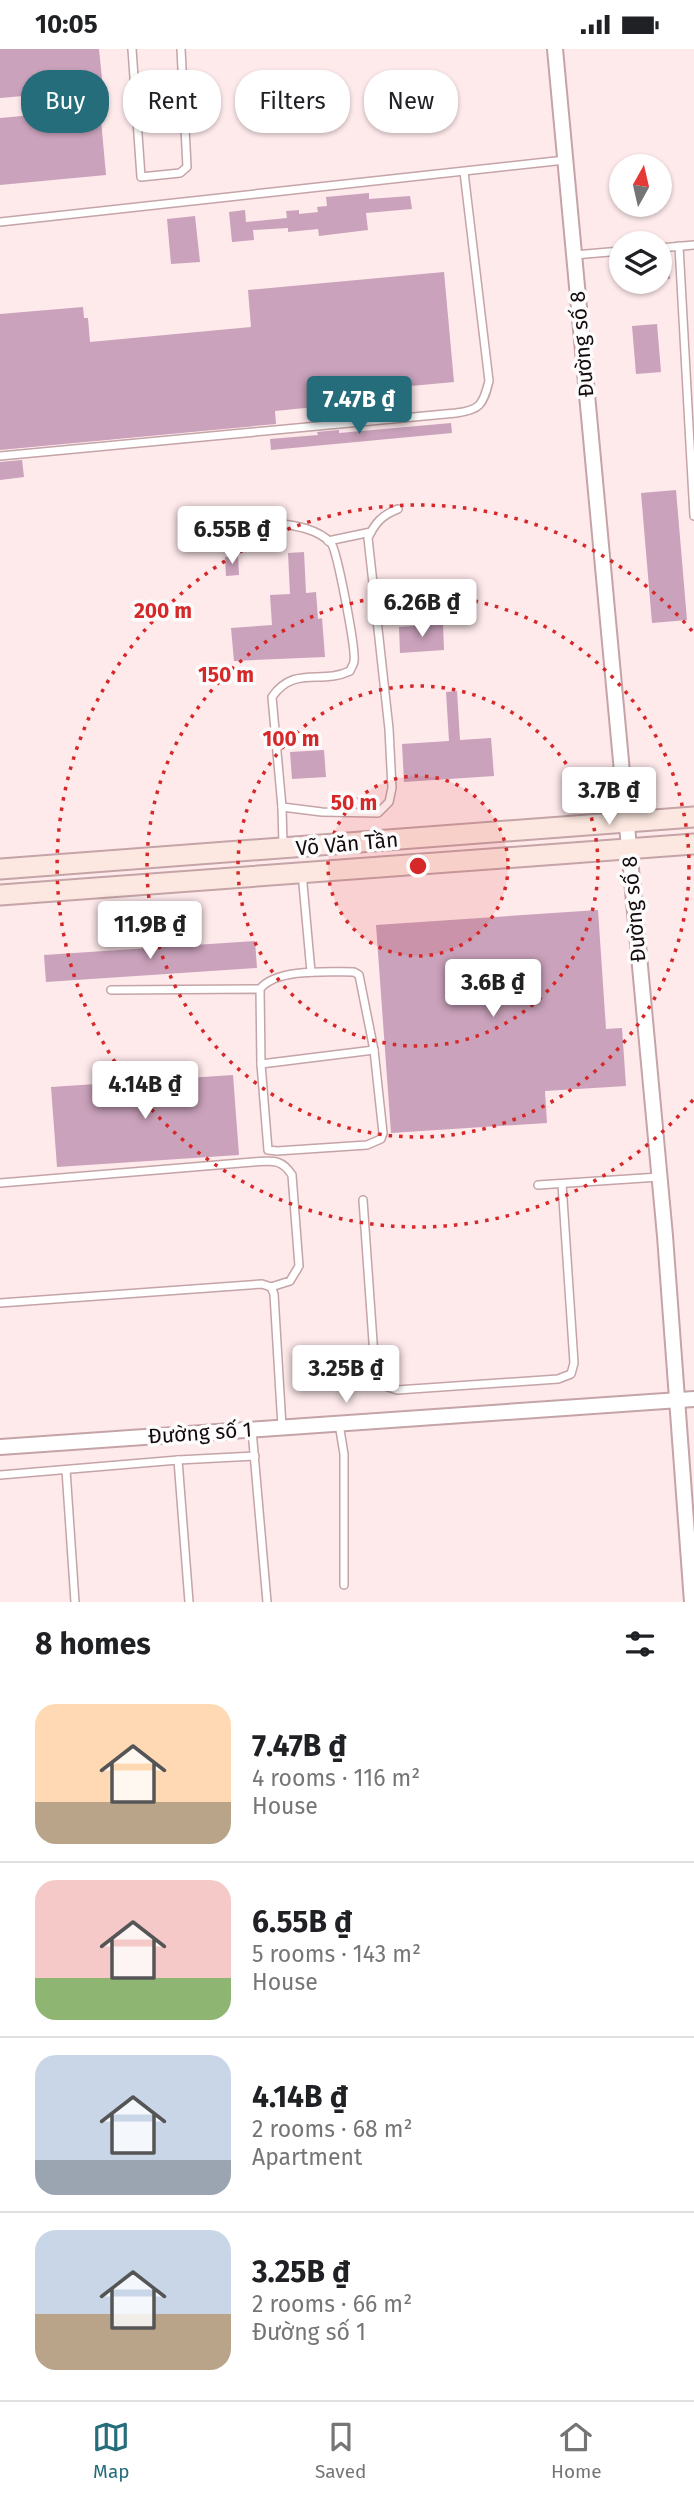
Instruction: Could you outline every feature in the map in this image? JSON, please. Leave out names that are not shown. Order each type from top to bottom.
[{"type":"street","name":"Đường số 8","points":[[555,49],[659,1177],[692,1602]]},
{"type":"street","name":"Võ Văn Tần","points":[[0,869],[694,817]]},
{"type":"street","name":"Võ Văn Tần","points":[[0,895],[694,844]]},
{"type":"street","name":"Đường số 1","points":[[0,1447],[694,1399]]},
{"type":"lane","points":[[132,49],[141,177],[180,173],[187,167],[181,49]]},
{"type":"lane","points":[[0,222],[565,160]]},
{"type":"lane","points":[[0,456],[477,409],[483,403],[489,381],[464,172]]},
{"type":"lane","points":[[672,247],[694,245]]},
{"type":"lane","points":[[679,246],[694,516]]},
{"type":"lane","points":[[573,255],[609,252]]},
{"type":"lane","points":[[282,807],[322,813],[378,813],[389,802],[392,788],[389,729],[376,627],[369,538],[374,523],[398,509]]},
{"type":"lane","points":[[270,522],[296,526],[322,536],[333,545],[355,660],[350,671],[341,675],[297,677],[279,686],[272,697],[283,849]]},
{"type":"lane","points":[[328,541],[371,533]]},
{"type":"lane","points":[[302,873],[311,972]]},
{"type":"lane","points":[[111,990],[260,989],[272,979],[311,972],[354,972],[359,975],[374,1051],[383,1133],[381,1139],[367,1145],[268,1150],[261,1064],[260,989]]},
{"type":"lane","points":[[261,1064],[374,1051]]},
{"type":"lane","points":[[0,1183],[253,1162],[280,1163],[286,1165],[292,1175],[299,1266],[290,1281],[271,1287],[262,1284],[0,1303]]},
{"type":"lane","points":[[538,1185],[659,1177]]},
{"type":"lane","points":[[363,1200],[373,1356],[382,1385],[397,1390],[558,1379],[571,1374],[574,1363],[562,1184]]},
{"type":"lane","points":[[271,1287],[274,1294],[282,1428]]},
{"type":"lane","points":[[339,1423],[344,1454],[344,1585]]},
{"type":"lane","points":[[252,1430],[267,1602]]},
{"type":"lane","points":[[0,1475],[178,1460],[255,1457]]},
{"type":"lane","points":[[178,1460],[189,1602]]},
{"type":"lane","points":[[66,1470],[75,1602]]},
{"type":"building","points":[[0,49],[99,49],[101,70],[21,70],[21,96],[0,98]]},
{"type":"building","points":[[21,116],[21,133],[102,133],[106,175],[0,185],[0,118]]},
{"type":"building","points":[[369,193],[369,199],[410,196],[412,209],[366,213],[368,230],[319,236],[318,229],[288,232],[288,228],[253,230],[254,240],[232,242],[229,212],[245,210],[246,222],[287,218],[286,211],[299,210],[299,214],[318,212],[317,207],[327,206],[326,197]]},
{"type":"building","points":[[195,216],[200,262],[171,264],[167,219]]},
{"type":"building","points":[[444,272],[454,382],[335,393],[338,418],[316,420],[315,407],[275,411],[276,424],[0,450],[0,314],[83,307],[84,318],[88,318],[90,342],[251,327],[248,290]]},
{"type":"building","points":[[657,324],[661,372],[636,374],[632,326]]},
{"type":"building","points":[[451,423],[452,433],[271,450],[270,439],[318,435],[317,432],[339,430],[339,433]]},
{"type":"building","points":[[22,460],[24,477],[0,480],[0,462]]},
{"type":"building","points":[[676,490],[687,620],[652,623],[641,493]]},
{"type":"building","points":[[304,552],[306,593],[316,592],[318,619],[322,618],[325,657],[234,661],[231,628],[272,625],[270,595],[290,594],[288,553]]},
{"type":"building","points":[[238,556],[239,575],[226,576],[225,557]]},
{"type":"building","points":[[443,624],[444,650],[400,653],[399,627]]},
{"type":"building","points":[[457,691],[460,740],[491,738],[494,776],[404,782],[402,744],[449,741],[446,692]]},
{"type":"building","points":[[324,750],[326,777],[292,779],[290,752]]},
{"type":"building","points":[[598,910],[606,1029],[622,1028],[626,1086],[545,1091],[547,1123],[391,1133],[376,925]]},
{"type":"building","points":[[255,941],[257,968],[46,982],[44,955]]},
{"type":"building","points":[[233,1075],[239,1155],[57,1167],[51,1087]]}]
